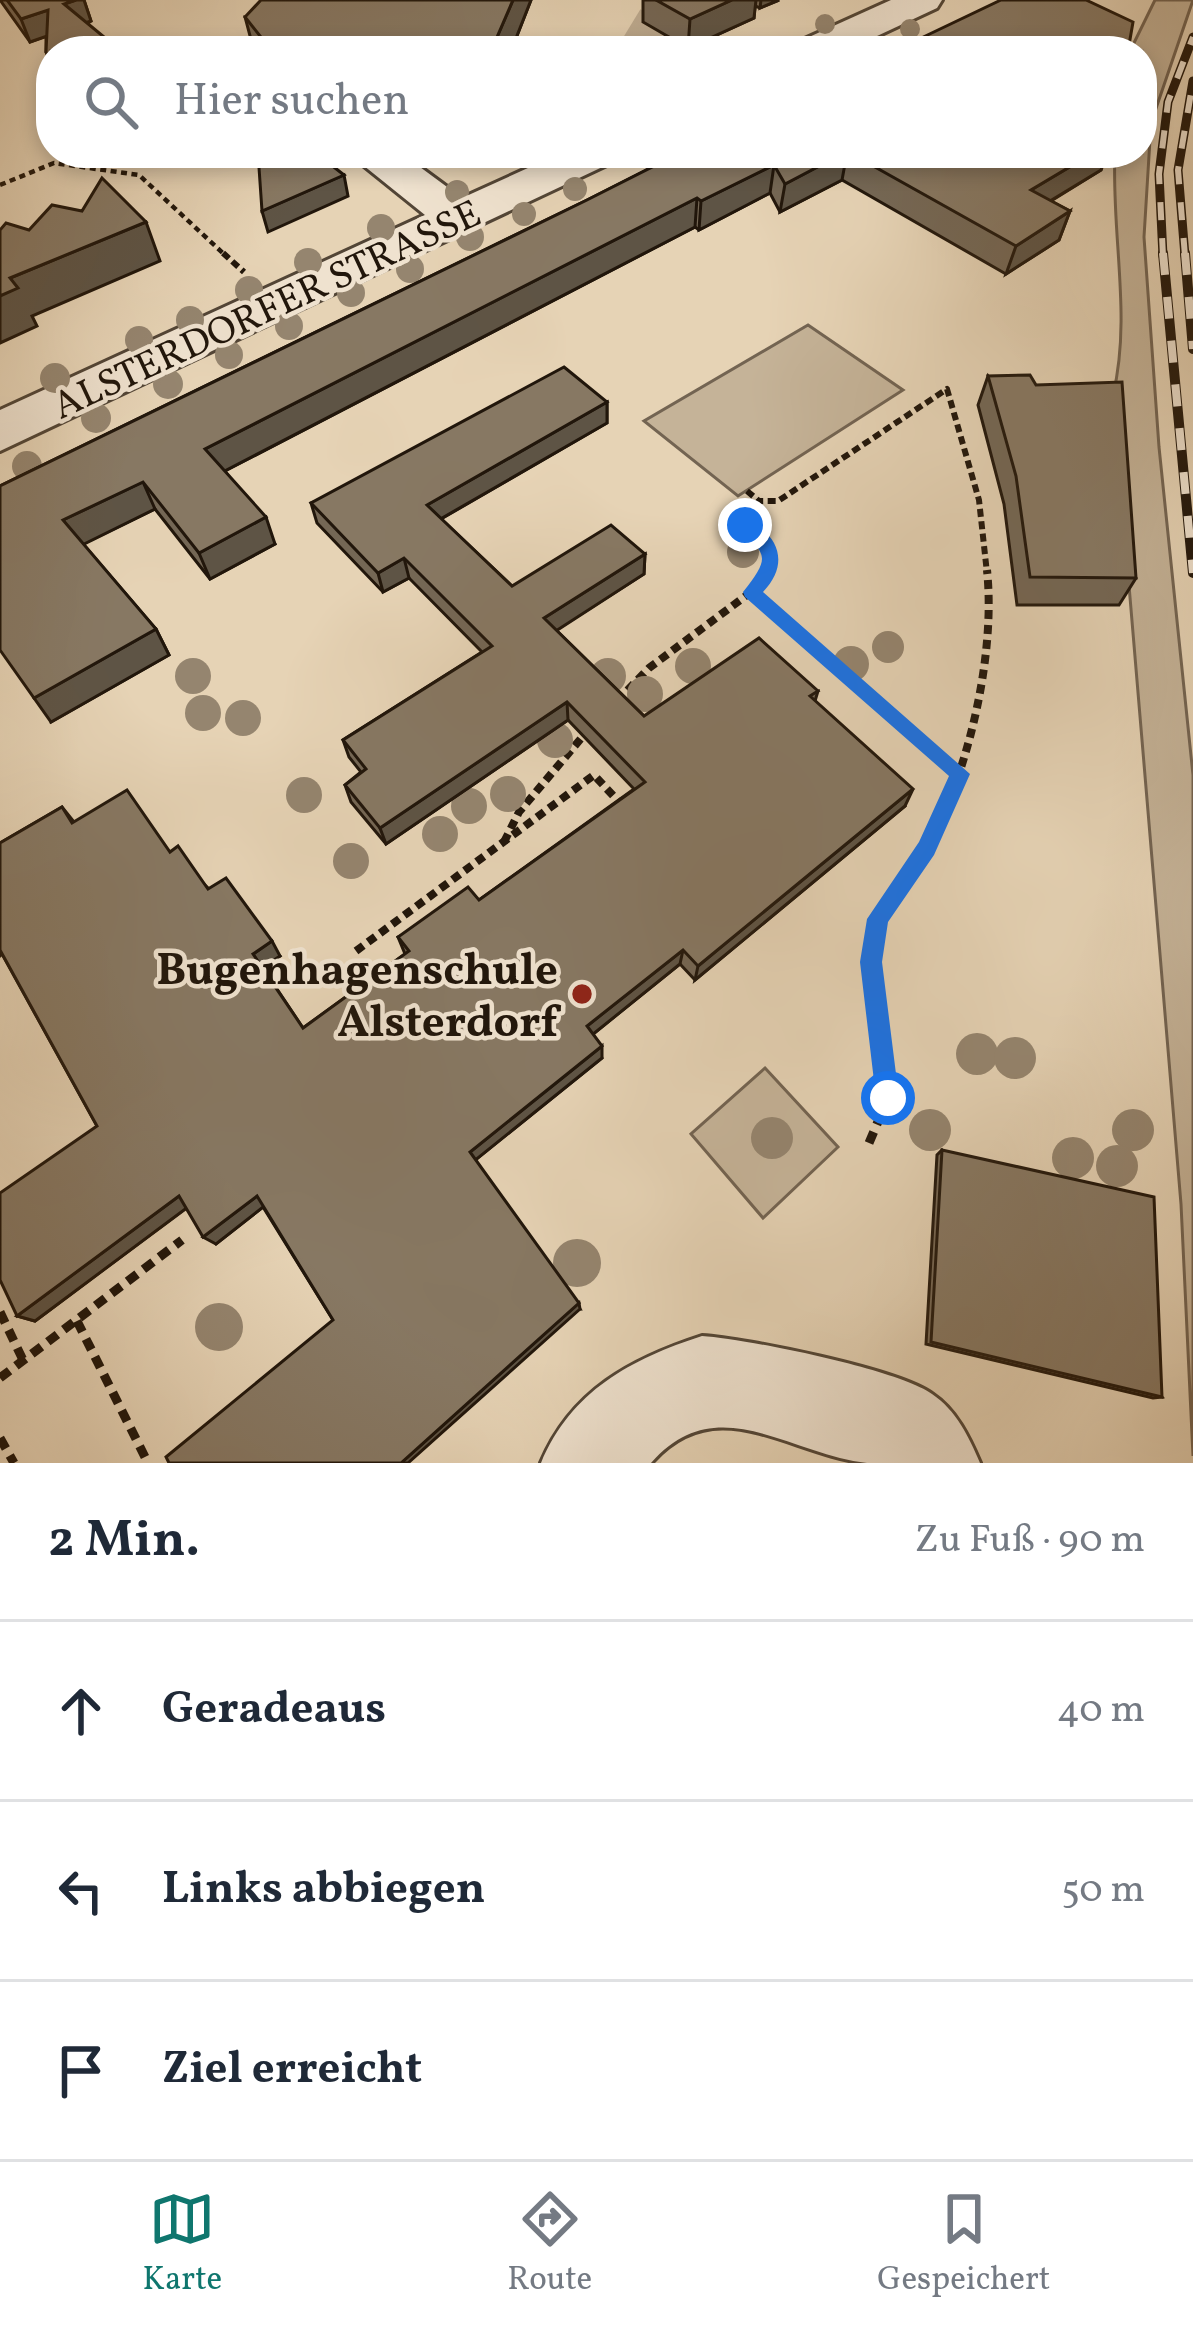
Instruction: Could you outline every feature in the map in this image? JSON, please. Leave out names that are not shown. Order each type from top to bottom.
[{"type":"street","points":[[845,36],[923,0]]},
{"type":"street","points":[[395,168],[457,219]]},
{"type":"street","name":"ALSTERDORFER STRASSE","points":[[0,432],[565,168]]},
{"type":"street","points":[[588,1463],[633,1414],[665,1393],[703,1381],[743,1384],[898,1426],[933,1463]]},
{"type":"path","points":[[0,185],[44,168]]},
{"type":"path","points":[[85,168],[139,175],[252,279]]},
{"type":"path","points":[[616,701],[649,668],[763,582],[772,553],[766,539],[741,517],[759,501],[778,501],[946,389],[979,500],[988,584],[977,707],[960,774],[927,849],[878,919],[871,962],[888,1098],[869,1143]]},
{"type":"path","points":[[747,490],[759,501]]},
{"type":"path","points":[[752,592],[960,774]]},
{"type":"path","points":[[504,842],[519,812],[600,718]]},
{"type":"path","points":[[356,951],[594,775],[620,802]]},
{"type":"path","points":[[0,1378],[182,1240]]},
{"type":"path","points":[[0,1312],[23,1360]]},
{"type":"path","points":[[77,1321],[148,1463]]},
{"type":"path","points":[[0,1438],[14,1463]]},
{"type":"shaded area","points":[[1155,0],[1193,0],[1157,105],[1157,36],[1137,36]]},
{"type":"shaded area","points":[[1115,168],[1148,168],[1144,237],[1159,447],[1193,775],[1193,1456],[1181,1204],[1113,395],[1121,336]]},
{"type":"shaded area","points":[[808,325],[903,390],[738,496],[644,421]]},
{"type":"shaded area","points":[[765,1068],[838,1147],[763,1218],[691,1134]]},
{"type":"building","points":[[7,0],[76,0],[64,4],[103,36],[47,36],[48,10],[21,19]]},
{"type":"building","points":[[261,0],[513,0],[497,36],[260,36],[245,17]]},
{"type":"building","points":[[656,0],[732,0],[690,19]]},
{"type":"building","points":[[1001,0],[1086,0],[1133,22],[1131,36],[925,36]]},
{"type":"building","points":[[259,168],[335,168],[344,175],[262,211]]},
{"type":"building","points":[[650,168],[768,168],[701,201],[697,198],[205,449],[266,517],[199,553],[143,482],[63,520],[156,629],[34,698],[0,650],[0,486]]},
{"type":"building","points":[[776,168],[815,168],[785,184]]},
{"type":"building","points":[[877,168],[1068,168],[1031,190],[1070,211],[1016,246]]},
{"type":"building","points":[[102,178],[146,222],[10,278],[18,288],[0,296],[0,230],[6,223],[29,230],[52,205],[82,211]]},
{"type":"building","points":[[564,367],[607,402],[427,505],[512,586],[611,525],[645,554],[544,618],[644,716],[759,638],[818,691],[810,696],[913,789],[698,966],[683,950],[587,1026],[602,1046],[470,1152],[579,1303],[401,1463],[169,1463],[166,1457],[333,1320],[257,1196],[203,1237],[179,1196],[17,1316],[0,1280],[0,1193],[97,1126],[0,950],[0,843],[62,807],[72,823],[127,790],[170,852],[178,846],[208,889],[226,878],[272,941],[253,954],[303,1028],[409,951],[398,937],[468,887],[479,900],[645,782],[567,702],[380,828],[345,785],[366,769],[343,740],[492,646],[404,558],[378,573],[311,503]]},
{"type":"building","points":[[1030,375],[1036,385],[1122,382],[1136,578],[1030,577],[1016,476],[988,376]]},
{"type":"building","points":[[942,1150],[1154,1197],[1162,1397],[931,1342]]},
{"type":"tunnel","points":[[629,28],[642,36]]},
{"type":"railway","points":[[1163,256],[1159,174],[1168,102],[1193,37]]},
{"type":"railway","points":[[1185,256],[1178,170],[1193,81]]},
{"type":"railway","points":[[1163,253],[1193,573]]},
{"type":"railway","points":[[1185,253],[1193,349]]},
{"type":"place","name":"Bugenhagenschule Alsterdorf","points":[[582,994]]},
{"type":"route","points":[[745,525],[766,539],[772,553],[763,582],[752,592],[960,774],[927,849],[878,919],[871,962],[888,1098]]}]
